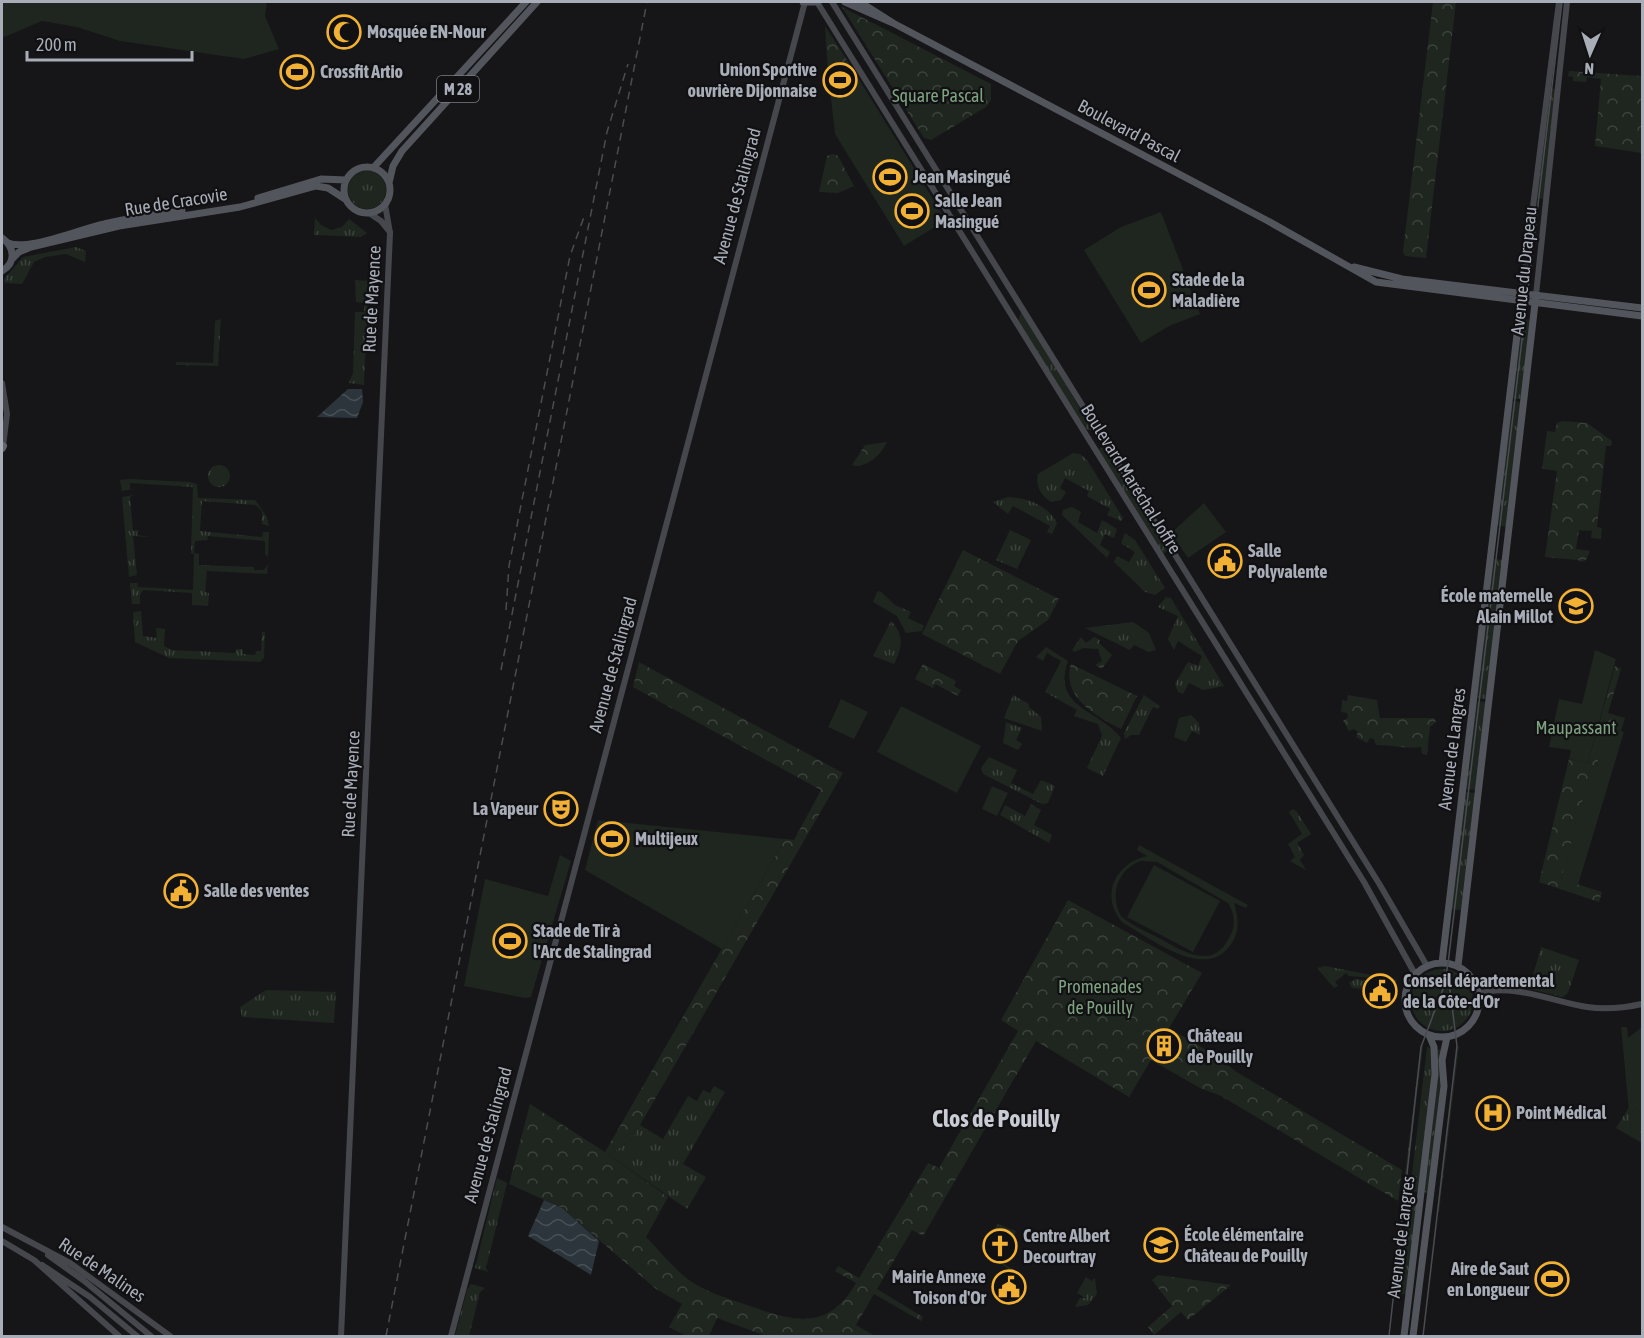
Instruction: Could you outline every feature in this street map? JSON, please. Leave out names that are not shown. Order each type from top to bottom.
[{"type":"main road","name":"M 28","points":[[373,168],[382,161],[526,2]]},
{"type":"main road","name":"M 28","points":[[389,183],[393,166],[402,151],[537,2]]},
{"type":"main road","points":[[804,2],[818,2]]},
{"type":"main road","name":"Avenue de Stalingrad","points":[[451,1336],[804,2]]},
{"type":"main road","name":"Boulevard Maréchal Joffre","points":[[818,2],[1369,891],[1415,974]]},
{"type":"main road","name":"Boulevard Maréchal Joffre","points":[[832,2],[1380,885],[1427,966]]},
{"type":"main road","name":"Boulevard Pascal","points":[[846,2],[893,23],[1361,271],[1376,282],[1400,287],[1521,297]]},
{"type":"main road","name":"Boulevard Pascal","points":[[860,2],[893,23]]},
{"type":"main road","name":"Avenue du Drapeau","points":[[1493,538],[1559,2]]},
{"type":"main road","name":"Avenue du Drapeau","points":[[1506,544],[1536,304],[1567,2]]},
{"type":"main road","points":[[918,164],[929,157]]},
{"type":"main road","points":[[373,168],[386,177],[389,183],[389,197],[385,204],[369,213],[352,208],[345,199],[346,180],[358,169],[373,168]]},
{"type":"main road","name":"Rue de Cracovie","points":[[8,243],[17,246],[122,220],[247,201],[321,179],[346,180]]},
{"type":"main road","name":"Rue de Cracovie","points":[[12,259],[19,252],[31,247],[111,228],[240,207],[316,186],[328,188],[345,199]]},
{"type":"main road","name":"Rue de Mayence","points":[[341,1336],[390,233],[385,204]]},
{"type":"main road","name":"Rue de Mayence","points":[[369,213],[381,221],[390,233]]},
{"type":"main road","points":[[2,238],[8,243],[12,259],[2,271]]},
{"type":"main road","points":[[987,251],[981,258],[994,286]]},
{"type":"main road","points":[[1521,297],[1536,295],[1642,308]]},
{"type":"main road","points":[[1521,297],[1536,304],[1642,316]]},
{"type":"main road","points":[[1010,313],[1015,311],[1018,299]]},
{"type":"main road","points":[[2,383],[7,422],[2,447]]},
{"type":"main road","points":[[1088,438],[1100,434]]},
{"type":"main road","name":"Avenue de Langres","points":[[1442,963],[1493,538]]},
{"type":"main road","name":"Avenue de Langres","points":[[1458,966],[1506,544]]},
{"type":"main road","points":[[1162,557],[1173,551]]},
{"type":"main road","points":[[1237,678],[1243,665]]},
{"type":"main road","points":[[1248,696],[1261,693]]},
{"type":"main road","points":[[1369,891],[1380,885]]},
{"type":"main road","points":[[1442,963],[1458,966],[1473,981],[1478,994],[1473,1020],[1464,1029],[1447,1037],[1430,1035],[1415,1026],[1406,1012],[1405,992],[1415,974],[1427,966],[1442,963]]},
{"type":"main road","points":[[1473,981],[1490,982],[1516,993]]},
{"type":"main road","points":[[1478,994],[1488,991],[1516,993],[1590,1008],[1618,1009],[1642,1004]]},
{"type":"main road","name":"Avenue de Langres","points":[[1404,1336],[1436,1074],[1434,1047],[1430,1035]]},
{"type":"main road","name":"Avenue de Langres","points":[[1413,1336],[1444,1086],[1443,1048],[1447,1037]]},
{"type":"main road","name":"Rue de Malines","points":[[2,1227],[70,1263],[170,1336]]},
{"type":"main road","name":"Rue de Malines","points":[[14,1233],[83,1280],[151,1336]]},
{"type":"main road","name":"Rue de Malines","points":[[2,1240],[90,1297],[137,1336]]},
{"type":"main road","name":"Rue de Malines","points":[[34,1260],[119,1336]]},
{"type":"green space","points":[[2,2],[267,2],[265,16],[279,49],[244,59],[120,41],[77,27],[42,21],[2,38]]},
{"type":"green space","points":[[1433,2],[1456,2],[1426,258],[1405,256],[1403,251]]},
{"type":"green space","name":"Square Pascal","points":[[842,7],[991,84],[991,100],[986,107],[931,140],[924,138]]},
{"type":"green space","points":[[825,26],[847,60],[828,72]]},
{"type":"green space","name":"Jean Masingué","points":[[847,60],[946,220],[904,246],[835,134],[828,72]]},
{"type":"green space","points":[[1569,71],[1642,76],[1642,153],[1595,146],[1601,79],[1587,77],[1586,82],[1573,81],[1573,77],[1568,76]]},
{"type":"green space","points":[[1548,88],[1556,89],[1544,199],[1535,198]]},
{"type":"green space","points":[[833,154],[838,156],[854,186],[838,193],[819,192],[827,156]]},
{"type":"green space","points":[[367,171],[380,177],[386,190],[380,203],[367,209],[354,203],[348,190],[354,177]]},
{"type":"green space","name":"Stade de la Maladière","points":[[1161,212],[1200,314],[1169,326],[1141,343],[1084,250],[1121,227]]},
{"type":"green space","points":[[315,218],[321,225],[331,230],[342,227],[349,219],[367,233],[361,237],[314,235]]},
{"type":"green space","points":[[76,247],[86,251],[85,262],[66,254],[45,257],[34,262],[22,284],[4,283],[5,278],[23,257]]},
{"type":"green space","points":[[355,280],[368,281],[364,385],[349,383],[353,373],[355,312],[364,312],[364,303],[356,302]]},
{"type":"green space","points":[[1022,310],[1093,431],[1086,429],[1018,321]]},
{"type":"green space","points":[[221,319],[218,366],[176,365],[176,362],[213,363],[215,321]]},
{"type":"green space","points":[[1520,319],[1531,320],[1522,399],[1511,398]]},
{"type":"green space","points":[[1511,401],[1521,402],[1507,527],[1496,525]]},
{"type":"green space","points":[[1562,421],[1587,423],[1612,441],[1611,446],[1606,446],[1597,527],[1602,528],[1601,539],[1591,538],[1592,531],[1579,530],[1576,549],[1590,551],[1586,560],[1581,562],[1545,557],[1557,471],[1542,469],[1547,431],[1555,432],[1557,423]]},
{"type":"green space","points":[[887,442],[873,460],[862,465],[852,465],[865,445]]},
{"type":"green space","points":[[1104,447],[1168,551],[1162,554],[1098,449]]},
{"type":"green space","points":[[1073,453],[1080,454],[1087,460],[1123,518],[1121,521],[1107,515],[1110,509],[1087,496],[1089,491],[1065,478],[1060,488],[1066,492],[1061,500],[1051,502],[1042,493],[1037,482],[1038,474]]},
{"type":"green space","points":[[219,465],[227,468],[230,476],[227,484],[219,487],[211,484],[208,476],[211,468]]},
{"type":"green space","points":[[120,480],[190,482],[197,484],[198,498],[255,500],[267,517],[269,526],[262,524],[262,511],[256,505],[202,501],[200,531],[262,537],[263,532],[269,532],[268,557],[265,554],[265,541],[208,536],[207,540],[195,541],[194,553],[199,554],[199,565],[254,567],[254,570],[264,570],[268,564],[267,574],[207,571],[205,592],[209,593],[208,606],[192,605],[192,593],[143,590],[140,595],[140,604],[132,604],[130,583],[137,583],[138,587],[193,590],[194,554],[191,553],[193,487],[130,483],[130,489],[134,489],[122,491]]},
{"type":"green space","points":[[134,495],[130,497],[133,531],[138,530],[137,535],[151,537],[133,536],[137,575],[129,577],[122,497]]},
{"type":"green space","points":[[1008,497],[1030,501],[1048,511],[1057,523],[1052,534],[1047,532],[1050,526],[1013,506],[1008,514],[993,502]]},
{"type":"green space","points":[[1204,503],[1226,532],[1188,558],[1171,533]]},
{"type":"green space","points":[[1072,507],[1081,512],[1078,522],[1097,533],[1102,520],[1117,529],[1114,538],[1105,534],[1100,545],[1110,552],[1107,558],[1062,515],[1063,510]]},
{"type":"green space","points":[[1010,530],[1031,540],[1017,569],[996,560]]},
{"type":"green space","points":[[1125,533],[1135,540],[1165,588],[1155,595],[1145,592],[1114,562],[1117,556],[1129,562],[1135,552],[1121,543]]},
{"type":"green space","points":[[963,550],[1059,599],[1048,620],[1018,641],[1000,674],[922,634]]},
{"type":"green space","points":[[1492,559],[1503,560],[1486,699],[1475,698]]},
{"type":"green space","points":[[880,591],[895,605],[911,612],[908,618],[924,626],[922,631],[906,633],[897,616],[873,602],[877,592]]},
{"type":"green space","points":[[1166,597],[1171,598],[1224,686],[1203,690],[1189,683],[1183,694],[1178,692],[1175,684],[1188,662],[1198,666],[1202,656],[1178,641],[1174,650],[1168,639],[1178,616],[1158,607]]},
{"type":"green space","points":[[141,611],[143,636],[157,638],[156,628],[165,629],[164,646],[172,650],[235,653],[236,649],[242,649],[243,654],[255,655],[256,651],[261,651],[262,632],[265,632],[264,658],[260,662],[169,658],[135,642],[133,612]]},
{"type":"green space","points":[[891,621],[898,631],[901,642],[894,664],[873,656]]},
{"type":"green space","points":[[1133,622],[1149,633],[1156,650],[1149,652],[1134,645],[1130,650],[1085,628]]},
{"type":"green space","points":[[1081,637],[1086,643],[1094,637],[1100,640],[1099,643],[1112,655],[1102,669],[1095,665],[1102,661],[1098,649],[1083,648],[1075,652],[1072,650]]},
{"type":"green space","points":[[1046,647],[1068,661],[1065,677],[1066,689],[1072,699],[1121,738],[1103,776],[1087,768],[1102,736],[1098,724],[1074,716],[1077,710],[1045,692],[1061,661],[1047,653],[1043,661],[1036,657]]},
{"type":"green space","name":"Maupassant","points":[[1595,650],[1616,659],[1588,763],[1569,759],[1571,750],[1549,747],[1559,699],[1582,704]]},
{"type":"green space","name":"Promenades de Pouilly","points":[[639,662],[843,773],[632,1139],[609,1155],[668,1197],[646,1237],[689,1280],[722,1296],[792,1318],[806,1319],[820,1316],[833,1310],[845,1299],[856,1283],[835,1271],[838,1266],[859,1278],[928,1163],[939,1168],[1018,1031],[1001,1020],[1068,900],[1202,973],[1169,1028],[1218,1057],[1235,1071],[1402,1170],[1398,1201],[1221,1096],[1200,1088],[1151,1060],[1129,1097],[1036,1041],[923,1236],[912,1230],[877,1289],[923,1317],[921,1321],[874,1294],[856,1325],[875,1336],[766,1336],[717,1318],[709,1336],[686,1336],[669,1327],[682,1304],[656,1289],[562,1208],[509,1184],[530,1104],[605,1152],[785,839],[794,840],[821,790],[633,687]]},
{"type":"green space","points":[[923,664],[956,681],[954,686],[961,690],[958,696],[935,684],[933,688],[915,679]]},
{"type":"green space","points":[[1071,664],[1137,696],[1121,729],[1101,718],[1076,696],[1069,676]]},
{"type":"green space","points":[[1615,666],[1621,669],[1608,713],[1625,718],[1621,731],[1604,726],[1596,756],[1599,758],[1561,879],[1602,892],[1599,902],[1539,882],[1569,759],[1588,763]]},
{"type":"green space","points":[[1013,695],[1029,704],[1029,707],[1041,717],[1042,731],[1004,718]]},
{"type":"green space","points":[[1144,695],[1160,706],[1158,709],[1153,707],[1139,735],[1131,735],[1125,739],[1124,733]]},
{"type":"green space","points":[[1348,695],[1377,700],[1380,718],[1434,718],[1436,722],[1430,727],[1427,755],[1422,754],[1421,747],[1376,745],[1374,739],[1370,738],[1367,743],[1356,737],[1358,732],[1354,729],[1349,731],[1343,721],[1348,717],[1347,713],[1341,712],[1342,700],[1347,701]]},
{"type":"green space","points":[[841,699],[868,712],[854,739],[828,727]]},
{"type":"green space","points":[[1475,701],[1486,702],[1476,790],[1465,789]]},
{"type":"green space","points":[[901,706],[981,746],[957,793],[877,752]]},
{"type":"green space","points":[[1191,715],[1199,723],[1200,735],[1192,731],[1186,742],[1174,737],[1179,718]]},
{"type":"green space","points":[[1006,722],[1022,728],[1016,740],[1022,744],[1018,750],[1003,743]]},
{"type":"green space","points":[[1604,726],[1624,732],[1578,885],[1561,880],[1592,766],[1597,766],[1599,758],[1595,756]]},
{"type":"green space","points":[[989,757],[1017,770],[1011,783],[1033,794],[1041,780],[1055,786],[1048,803],[1042,804],[983,774],[981,768]]},
{"type":"green space","points":[[992,786],[1008,793],[997,816],[982,809]]},
{"type":"green space","points":[[1464,792],[1475,793],[1461,910],[1450,909]]},
{"type":"green space","points":[[1031,804],[1041,810],[1034,825],[1052,835],[1049,843],[1000,815],[1005,805],[1025,816]]},
{"type":"green space","points":[[1293,809],[1311,834],[1297,843],[1304,855],[1300,860],[1306,870],[1290,861],[1295,857],[1288,844],[1302,834],[1289,812]]},
{"type":"green space","points":[[598,820],[785,839],[722,949],[585,870]]},
{"type":"green space","points":[[1139,845],[1248,905],[1246,908],[1234,903],[1237,926],[1233,942],[1229,947],[1218,956],[1205,959],[1191,958],[1162,946],[1123,923],[1112,903],[1112,892],[1119,873],[1126,866],[1147,856],[1137,850]],"holes":[[[1141,861],[1157,862],[1228,903],[1233,916],[1233,929],[1222,948],[1214,954],[1205,956],[1186,952],[1138,928],[1121,916],[1116,900],[1116,891],[1121,876]]]},
{"type":"green space","name":"Stade de Tir à l'Arc de Stalingrad","points":[[560,855],[571,861],[531,997],[525,998],[464,986],[485,879],[548,896]]},
{"type":"green space","points":[[1154,865],[1220,901],[1193,952],[1127,917]]},
{"type":"green space","points":[[1541,947],[1579,960],[1568,993],[1563,997],[1529,989]]},
{"type":"green space","points":[[1325,966],[1397,980],[1393,991],[1389,990],[1390,980],[1382,978],[1375,982],[1372,990],[1352,988],[1349,983],[1355,979],[1374,981],[1375,978],[1349,976],[1346,973],[1335,982],[1338,986],[1334,988],[1317,968]]},
{"type":"green space","points":[[1442,969],[1454,971],[1464,978],[1471,988],[1473,1000],[1471,1012],[1464,1022],[1454,1029],[1442,1031],[1430,1029],[1420,1022],[1413,1012],[1411,1000],[1413,988],[1420,978],[1430,971]]},
{"type":"green space","points":[[266,990],[336,992],[334,1023],[242,1017],[240,1007]]},
{"type":"green space","points":[[1621,1027],[1627,1027],[1628,1038],[1642,1027],[1642,1114],[1634,1107],[1636,1132],[1631,1133]]},
{"type":"green space","points":[[1421,1045],[1423,1046],[1405,1190],[1403,1190]]},
{"type":"green space","points":[[1459,1046],[1439,1212],[1437,1211],[1457,1047]]},
{"type":"green space","points":[[1427,1047],[1432,1048],[1434,1065],[1420,1192],[1410,1191]]},
{"type":"green space","points":[[1436,1049],[1442,1050],[1442,1074],[1428,1193],[1424,1192],[1438,1078]]},
{"type":"green space","points":[[714,1086],[725,1092],[683,1164],[706,1177],[687,1209],[609,1155],[632,1139],[640,1125],[663,1139],[688,1096],[697,1101],[703,1090],[710,1093]]},
{"type":"green space","points":[[1633,1106],[1642,1114],[1642,1143],[1616,1128],[1629,1107],[1631,1132]]},
{"type":"green space","points":[[497,1178],[507,1183],[486,1268],[488,1272],[475,1268]]},
{"type":"green space","points":[[1409,1197],[1418,1198],[1406,1294],[1399,1294],[1400,1284]]},
{"type":"green space","points":[[998,1224],[1016,1231],[1014,1236],[1001,1236],[995,1245],[997,1256],[1006,1260],[1004,1264],[1014,1270],[1013,1272],[983,1251],[983,1246]]},
{"type":"green space","points":[[1158,1275],[1231,1285],[1188,1320],[1181,1312],[1154,1335],[1148,1327],[1172,1306],[1152,1280]]},
{"type":"green space","points":[[1086,1277],[1092,1281],[1095,1279],[1097,1294],[1088,1305],[1075,1307],[1080,1298],[1086,1298],[1077,1293]]},
{"type":"green space","points":[[471,1284],[485,1288],[480,1292],[469,1336],[455,1336],[467,1290]]},
{"type":"water","points":[[348,389],[362,389],[363,402],[357,418],[317,417]]},
{"type":"water","points":[[544,1200],[562,1208],[599,1241],[591,1275],[528,1236]]},
{"type":"tram line","points":[[1389,1336],[1421,1047],[1443,989],[1448,964],[1562,2]]},
{"type":"tram line","points":[[1423,1336],[1457,1046],[1449,982]]},
{"type":"railway","points":[[386,1336],[647,2]]},
{"type":"railway","points":[[501,670],[607,132],[628,64]]},
{"type":"railway","points":[[506,610],[509,566],[570,256],[585,214]]},
{"type":"place","name":"Mosquée EN-Nour","points":[[344,32]]},
{"type":"place","name":"Crossfit Artio","points":[[297,72]]},
{"type":"place","name":"Union Sportive ouvrière Dijonnaise","points":[[840,80]]},
{"type":"place","name":"Jean Masingué","points":[[890,177]]},
{"type":"place","name":"Salle Jean Masingué","points":[[912,211]]},
{"type":"place","name":"Stade de la Maladière","points":[[1149,290]]},
{"type":"place","name":"Salle Polyvalente","points":[[1225,561]]},
{"type":"place","name":"École maternelle Alain Millot","points":[[1576,606]]},
{"type":"place","name":"La Vapeur","points":[[561,809]]},
{"type":"place","name":"Multijeux","points":[[612,839]]},
{"type":"place","name":"Salle des ventes","points":[[181,891]]},
{"type":"place","name":"Stade de Tir à l'Arc de Stalingrad","points":[[510,941]]},
{"type":"place","name":"Conseil départemental de la Côte-d'Or","points":[[1380,991]]},
{"type":"place","name":"Château de Pouilly","points":[[1164,1046]]},
{"type":"place","name":"Point Médical","points":[[1493,1113]]},
{"type":"place","name":"École élémentaire Château de Pouilly","points":[[1161,1245]]},
{"type":"place","name":"Centre Albert Decourtray","points":[[1000,1246]]},
{"type":"place","name":"Aire de Saut en Longueur","points":[[1552,1279]]},
{"type":"place","name":"Mairie Annexe Toison d'Or","points":[[1009,1287]]},
{"type":"district","name":"Clos de Pouilly","points":[[996,1119]]}]
